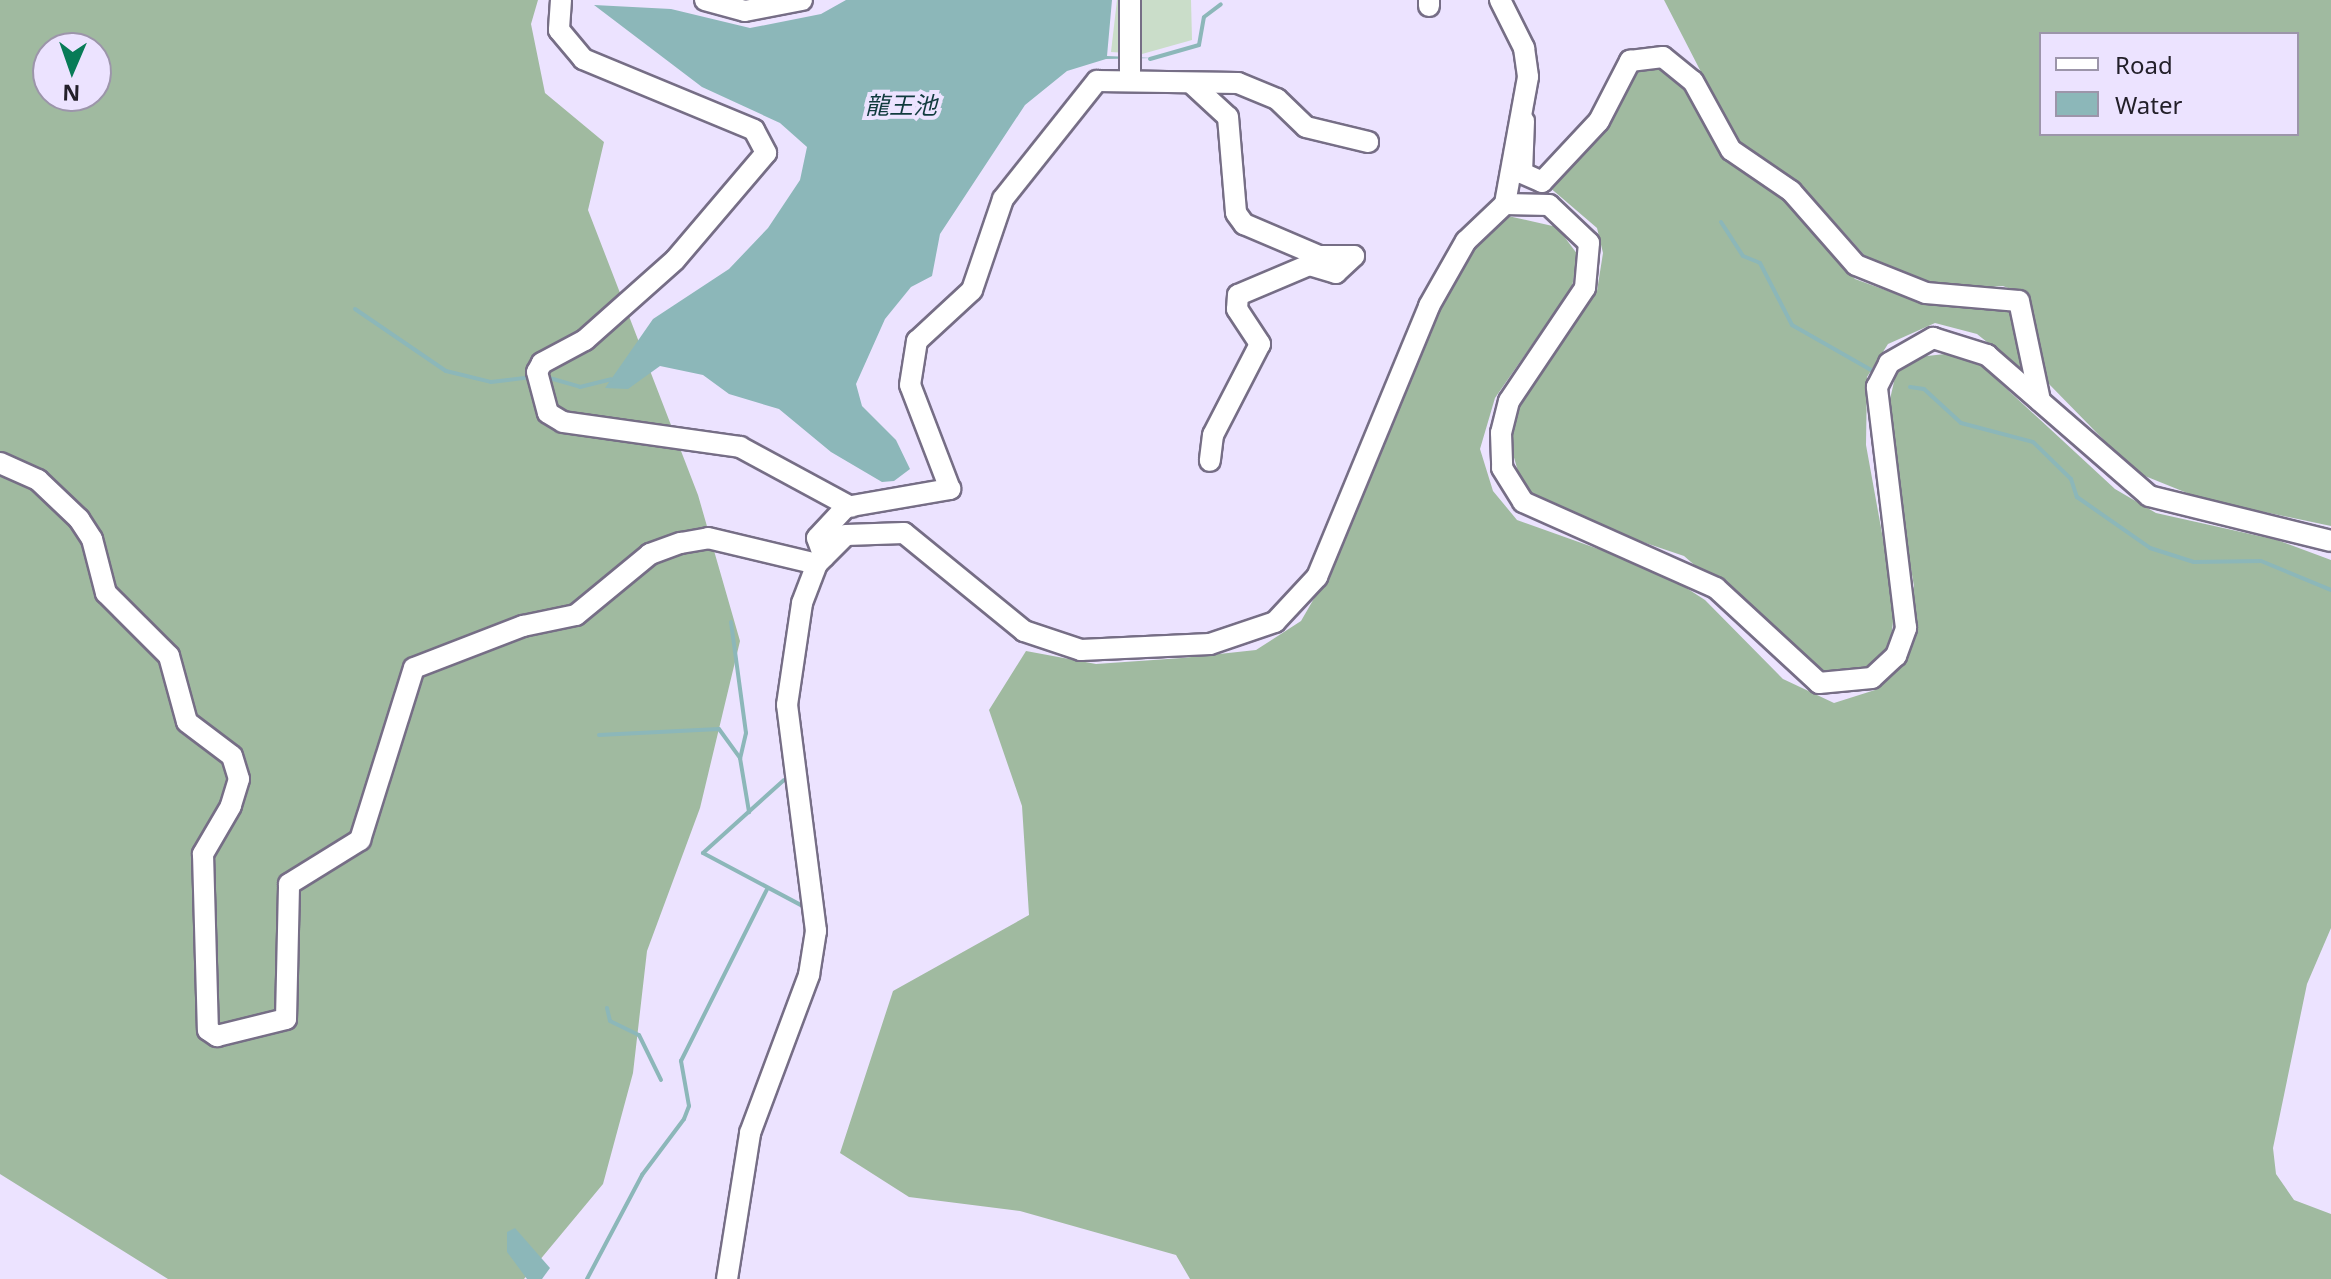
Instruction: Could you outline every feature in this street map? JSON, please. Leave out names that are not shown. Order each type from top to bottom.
[{"type":"street","points":[[561,0],[559,30],[583,59],[754,130],[766,153],[675,260],[585,340],[542,363],[537,372],[548,413],[563,422],[740,447],[851,507]]},
{"type":"street","points":[[705,0],[745,11],[802,0]]},
{"type":"street","points":[[1130,0],[1130,66]]},
{"type":"street","points":[[1500,0],[1524,48],[1522,173],[1542,182],[1599,121],[1630,61],[1645,55],[1680,67],[1731,150],[1791,191],[1856,265],[1926,293],[2019,301],[2040,401]]},
{"type":"street","points":[[820,560],[817,538],[851,507],[950,489],[910,385],[917,341],[972,290],[1003,199],[1055,125],[1097,81],[1130,66],[1191,83],[1215,79],[1259,89],[1306,127],[1368,142]]},
{"type":"street","points":[[1191,83],[1228,117],[1236,213],[1244,224],[1319,256],[1354,256],[1336,273],[1309,265],[1238,295],[1237,309],[1260,344],[1213,435],[1210,461]]},
{"type":"street","points":[[727,1279],[750,1133],[809,975],[816,931],[787,705],[802,603],[820,560],[846,535],[904,533],[1024,631],[1081,650],[1210,644],[1275,622],[1317,577],[1429,306],[1466,241],[1505,204],[1524,121]]},
{"type":"street","points":[[1505,204],[1549,205],[1589,243],[1585,288],[1509,401],[1501,433],[1502,468],[1523,502],[1716,588],[1819,683],[1872,678],[1896,656],[1906,628],[1875,418],[1877,387],[1889,363],[1933,338],[1959,342],[2040,401],[2108,467],[2149,496],[2331,541]]},
{"type":"street","points":[[0,463],[38,480],[79,519],[92,539],[106,593],[169,656],[187,722],[232,756],[239,779],[231,806],[203,854],[208,1030],[217,1036],[286,1019],[289,884],[360,840],[414,668],[523,626],[576,615],[650,554],[681,543],[708,538],[820,560]]},
{"type":"shaded area","points":[[0,0],[538,0],[531,24],[545,93],[604,142],[588,210],[698,495],[740,641],[700,808],[647,951],[633,1073],[603,1184],[524,1279],[168,1279],[0,1174]]},
{"type":"shaded area","points":[[1117,0],[1191,0],[1192,40],[1142,54],[1111,52]]},
{"type":"shaded area","points":[[1664,0],[2331,0],[2331,526],[2202,499],[2135,472],[2048,383],[2028,296],[2003,286],[1954,290],[1875,267],[1798,181],[1737,142]]},
{"type":"shaded area","points":[[1646,62],[1678,74],[1719,149],[1784,194],[1855,279],[1910,299],[2015,307],[2028,375],[1977,334],[1935,323],[1888,344],[1867,377],[1866,445],[1895,605],[1891,639],[1877,665],[1853,677],[1827,679],[1684,556],[1566,516],[1535,498],[1519,475],[1511,447],[1516,412],[1597,291],[1603,253],[1597,228],[1548,186],[1619,82]]},
{"type":"shaded area","points":[[1508,216],[1557,227],[1578,255],[1572,287],[1495,398],[1480,449],[1493,491],[1517,520],[1660,571],[1705,600],[1783,679],[1834,703],[1875,690],[1907,660],[1914,586],[1885,421],[1896,373],[1909,358],[1954,353],[1983,367],[2115,489],[2156,513],[2277,540],[2331,560],[2331,928],[2307,984],[2273,1148],[2276,1174],[2294,1200],[2331,1214],[2331,1279],[1190,1279],[1176,1255],[1020,1211],[909,1197],[840,1153],[893,991],[1029,915],[1022,806],[989,710],[1026,651],[1096,664],[1256,650],[1301,621],[1327,576],[1402,377],[1484,233]]},
{"type":"water","name":"龍王池","points":[[846,0],[1112,0],[1107,56],[1153,58],[1106,59],[1067,71],[1025,105],[940,234],[932,276],[911,287],[885,319],[856,384],[862,406],[896,440],[910,469],[894,481],[882,482],[831,452],[779,409],[729,394],[703,375],[660,366],[628,389],[605,388],[653,319],[729,269],[768,228],[800,180],[807,147],[780,123],[702,87],[594,5],[671,9],[750,28],[821,14]]},
{"type":"water","points":[[515,1228],[550,1268],[542,1279],[527,1279],[507,1252],[507,1232]]},
{"type":"waterway","points":[[1150,59],[1199,45],[1204,17],[1221,4]]},
{"type":"waterway","points":[[1721,222],[1743,256],[1760,263],[1792,325],[1871,370]]},
{"type":"waterway","points":[[355,309],[446,371],[491,382],[529,377]]},
{"type":"waterway","points":[[546,377],[580,387],[611,379]]},
{"type":"waterway","points":[[1910,387],[1924,389],[1961,423],[2033,442],[2071,479],[2077,497],[2150,548],[2194,562],[2261,561],[2331,590]]},
{"type":"waterway","points":[[731,622],[746,733],[740,758]]},
{"type":"waterway","points":[[599,735],[719,729],[740,758],[749,812]]},
{"type":"waterway","points":[[784,780],[703,853],[801,905]]},
{"type":"waterway","points":[[587,1279],[642,1175],[684,1119],[689,1106],[681,1061],[767,889]]},
{"type":"waterway","points":[[607,1008],[610,1021],[639,1035],[661,1080]]}]
